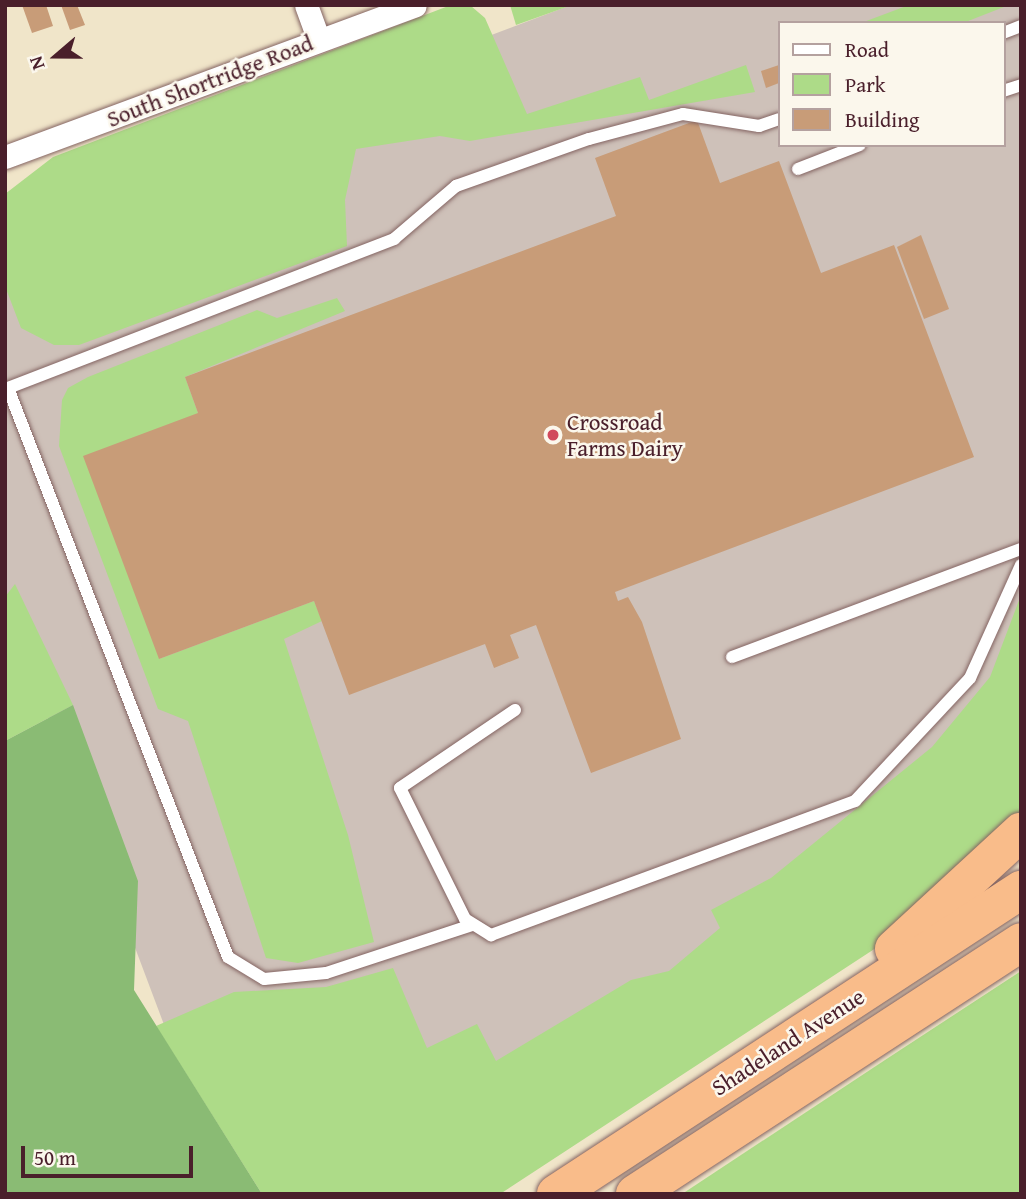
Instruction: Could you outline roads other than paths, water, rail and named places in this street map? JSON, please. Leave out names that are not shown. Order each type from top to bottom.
[{"type":"highway","points":[[793,1038],[1021,832]]},
{"type":"highway","name":"Shadeland Avenue","points":[[556,1194],[1021,890]]},
{"type":"highway","name":"Shadeland Avenue","points":[[635,1194],[1021,942]]},
{"type":"street","points":[[306,5],[319,40]]},
{"type":"street","name":"South Shortridge Road","points":[[5,157],[415,5]]},
{"type":"lane","points":[[472,925],[326,972],[264,979],[228,957],[7,384],[394,239],[457,186],[577,143],[683,114],[760,126],[778,119]]},
{"type":"lane","points":[[798,169],[855,147]]},
{"type":"lane","points":[[732,657],[1021,549]]},
{"type":"lane","points":[[514,710],[400,788],[472,925],[491,935],[855,801],[970,678],[1021,565]]},
{"type":"place","name":"Crossroad Farms Dairy","points":[[553,435]]}]
